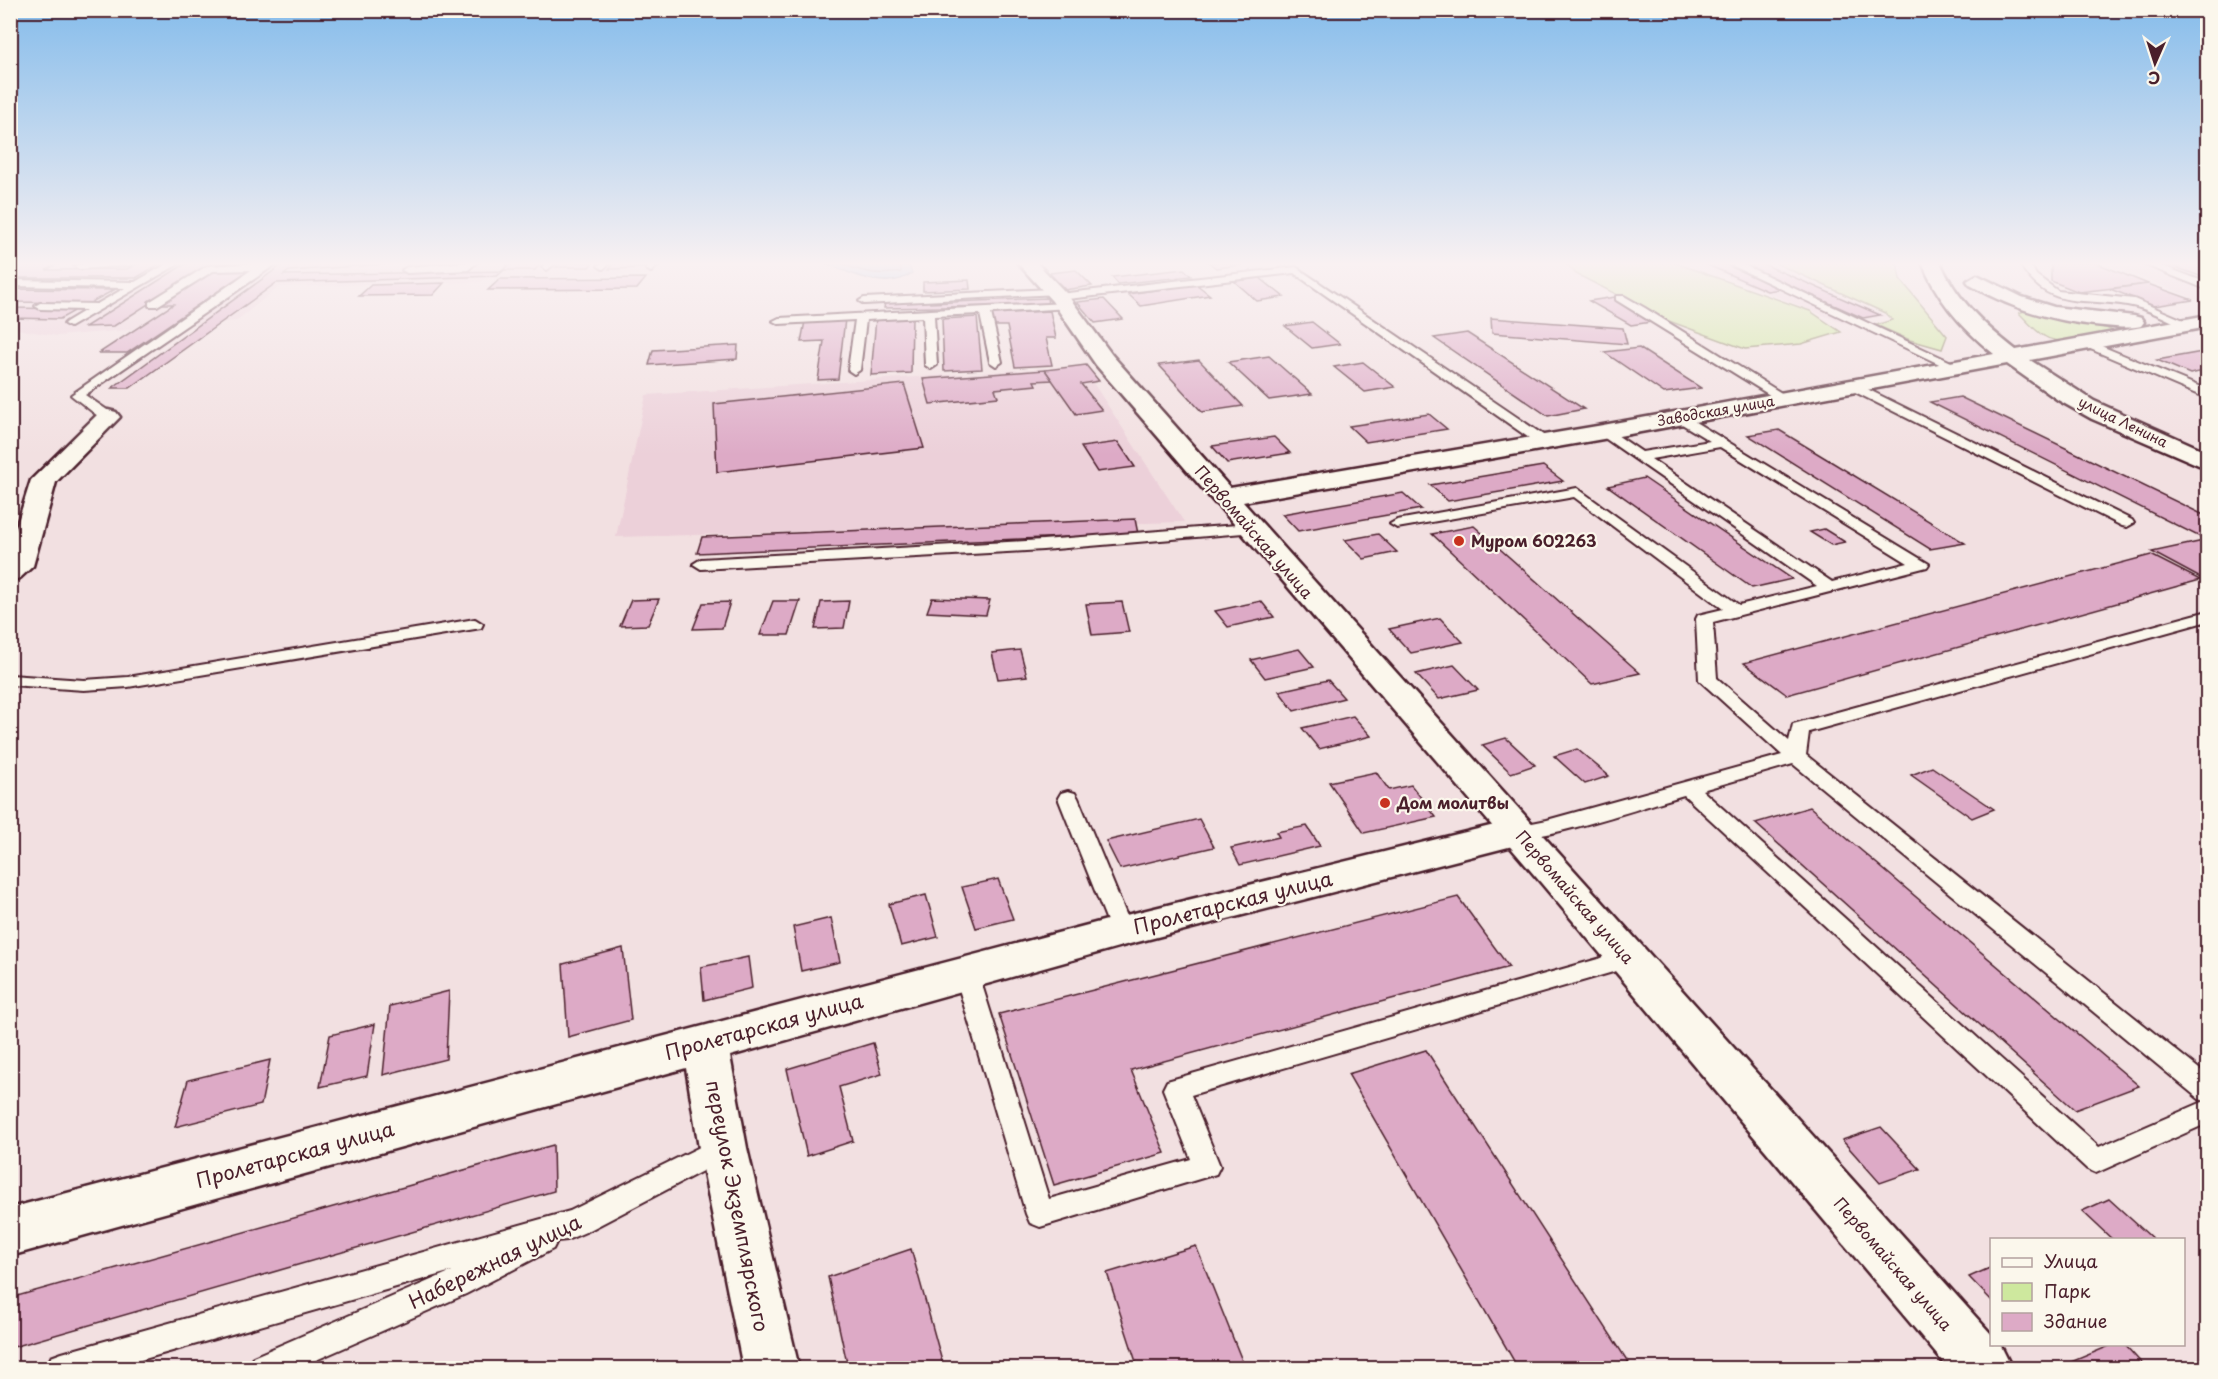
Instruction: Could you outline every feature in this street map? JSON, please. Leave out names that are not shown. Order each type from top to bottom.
[{"type":"street","name":"Первомайская улица","points":[[1079,326],[1104,360],[1250,529],[1519,832],[1984,1368]]},
{"type":"street","name":"улица Ленина","points":[[1978,326],[2008,352],[2086,406],[2208,462]]},
{"type":"street","points":[[1997,326],[2008,352]]},
{"type":"street","name":"Заводская улица","points":[[1224,497],[1958,368],[2008,352],[2085,343],[2174,326]]},
{"type":"street","points":[[10,572],[19,566],[45,480],[108,417]]},
{"type":"street","name":"Пролетарская улица","points":[[10,1232],[966,972],[1519,832]]},
{"type":"street","name":"переулок Экземплярского","points":[[705,1043],[723,1148],[771,1368]]},
{"type":"lane","points":[[108,417],[77,395],[178,326]]},
{"type":"lane","points":[[854,370],[860,326]]},
{"type":"lane","points":[[929,326],[930,365]]},
{"type":"lane","points":[[988,326],[996,362]]},
{"type":"lane","points":[[1384,326],[1544,442]]},
{"type":"lane","points":[[1669,326],[1731,368],[1785,399]]},
{"type":"lane","points":[[1868,326],[1958,368]]},
{"type":"lane","points":[[2085,343],[2208,395]]},
{"type":"lane","points":[[1855,387],[2127,523]]},
{"type":"lane","points":[[1682,418],[1921,564],[1704,619],[1708,680],[1796,757],[2208,1091]]},
{"type":"lane","points":[[1603,432],[1830,588]]},
{"type":"lane","points":[[1638,457],[1722,443]]},
{"type":"lane","points":[[1397,524],[1577,492],[1736,611]]},
{"type":"lane","points":[[701,564],[1043,545],[1250,529]]},
{"type":"lane","points":[[1796,757],[1800,728],[2208,615]]},
{"type":"lane","points":[[10,680],[84,685],[128,682],[475,624]]},
{"type":"lane","points":[[1519,832],[1547,827],[1796,757]]},
{"type":"lane","points":[[1687,787],[2096,1161],[2208,1111]]},
{"type":"lane","points":[[1068,798],[1122,931]]},
{"type":"lane","points":[[966,972],[1040,1214],[1207,1166],[1176,1089],[1605,966],[1626,956]]},
{"type":"lane","name":"Набережная улица","points":[[264,1368],[456,1284],[723,1148]]},
{"type":"lane","points":[[62,1368],[578,1221]]},
{"type":"shaded area","points":[[11,326],[172,326],[57,336]]},
{"type":"shaded area","points":[[1082,366],[1184,522],[616,537],[646,395]]},
{"type":"green space","points":[[1684,326],[1833,326],[1841,332],[1801,344],[1745,349]]},
{"type":"green space","points":[[1879,326],[1939,326],[1947,336],[1942,349],[1910,340]]},
{"type":"green space","points":[[2032,326],[2098,326],[2113,331],[2078,340],[2060,341],[2037,331]]},
{"type":"building","points":[[140,326],[166,326],[127,353],[99,353]]},
{"type":"building","points":[[197,326],[216,326],[130,388],[112,388]]},
{"type":"building","points":[[804,326],[844,326],[838,379],[818,380],[824,341],[801,342]]},
{"type":"building","points":[[875,326],[912,326],[911,373],[871,375]]},
{"type":"building","points":[[942,326],[978,326],[982,369],[944,371]]},
{"type":"building","points":[[1007,326],[1053,326],[1056,338],[1046,338],[1052,365],[1015,367]]},
{"type":"building","points":[[1285,326],[1318,326],[1340,344],[1312,348]]},
{"type":"building","points":[[1492,326],[1623,328],[1627,344],[1492,333]]},
{"type":"building","points":[[1467,333],[1584,409],[1548,416],[1434,338]]},
{"type":"building","points":[[738,345],[737,359],[649,365],[653,350]]},
{"type":"building","points":[[1639,348],[1701,388],[1664,393],[1604,352]]},
{"type":"building","points":[[2208,351],[2208,370],[2190,374],[2157,360]]},
{"type":"building","points":[[1269,356],[1312,394],[1269,400],[1228,362]]},
{"type":"building","points":[[1199,360],[1243,406],[1202,412],[1159,365]]},
{"type":"building","points":[[1363,362],[1395,387],[1365,392],[1334,367]]},
{"type":"building","points":[[1086,365],[1099,381],[1081,384],[1102,410],[1076,414],[1045,370]]},
{"type":"building","points":[[1045,370],[1052,380],[1034,381],[1036,385],[995,389],[998,397],[930,404],[923,379]]},
{"type":"building","points":[[904,384],[924,448],[717,472],[714,404]]},
{"type":"building","points":[[1960,397],[2208,517],[2208,535],[2200,537],[1930,402]]},
{"type":"building","points":[[1429,414],[1447,429],[1366,442],[1349,426]]},
{"type":"building","points":[[1779,430],[1965,543],[1930,549],[1748,435]]},
{"type":"building","points":[[1274,437],[1290,453],[1227,463],[1212,446]]},
{"type":"building","points":[[1118,442],[1135,467],[1097,472],[1081,447]]},
{"type":"building","points":[[1543,466],[1563,481],[1448,501],[1430,485]]},
{"type":"building","points":[[1644,478],[1792,579],[1752,588],[1608,486]]},
{"type":"building","points":[[1403,493],[1421,509],[1298,531],[1282,514]]},
{"type":"building","points":[[1135,519],[1138,534],[697,553],[702,537]]},
{"type":"building","points":[[1474,526],[1640,673],[1592,684],[1432,534]]},
{"type":"building","points":[[1824,529],[1845,542],[1831,545],[1810,532]]},
{"type":"building","points":[[1378,534],[1397,552],[1364,559],[1345,540]]},
{"type":"building","points":[[2208,540],[2208,582],[2152,552]]},
{"type":"building","points":[[2151,555],[2200,580],[1787,695],[1744,663]]},
{"type":"building","points":[[932,598],[990,600],[986,615],[927,612]]},
{"type":"building","points":[[659,599],[648,625],[620,626],[631,600]]},
{"type":"building","points":[[773,601],[800,601],[789,635],[760,635]]},
{"type":"building","points":[[849,601],[844,628],[815,629],[821,602]]},
{"type":"building","points":[[1261,601],[1274,617],[1228,627],[1215,611]]},
{"type":"building","points":[[730,602],[722,628],[693,629],[703,603]]},
{"type":"building","points":[[1122,602],[1129,632],[1092,635],[1086,604]]},
{"type":"building","points":[[1440,618],[1463,642],[1411,653],[1389,629]]},
{"type":"building","points":[[1299,649],[1314,667],[1265,678],[1251,660]]},
{"type":"building","points":[[1020,650],[1027,676],[998,679],[992,653]]},
{"type":"building","points":[[1454,665],[1478,690],[1439,699],[1416,674]]},
{"type":"building","points":[[1328,680],[1344,698],[1294,711],[1279,691]]},
{"type":"building","points":[[1353,716],[1371,736],[1319,749],[1302,728]]},
{"type":"building","points":[[1506,738],[1535,765],[1511,773],[1482,745]]},
{"type":"building","points":[[1577,749],[1609,776],[1585,784],[1554,756]]},
{"type":"building","points":[[1932,767],[1994,809],[1972,818],[1911,775]]},
{"type":"building","name":"Дом молитвы","points":[[1376,772],[1389,790],[1411,785],[1436,817],[1364,833],[1329,782]]},
{"type":"building","points":[[1810,807],[2139,1086],[2075,1110],[1755,823]]},
{"type":"building","points":[[1199,819],[1214,847],[1120,869],[1106,841]]},
{"type":"building","points":[[1307,826],[1320,846],[1240,865],[1231,848],[1279,837],[1276,832]]},
{"type":"building","points":[[998,879],[1013,919],[976,928],[962,887]]},
{"type":"building","points":[[926,895],[938,937],[901,946],[889,904]]},
{"type":"building","points":[[1458,897],[1509,967],[1131,1070],[1165,1153],[1054,1185],[999,1014]]},
{"type":"building","points":[[831,918],[840,962],[801,971],[793,927]]},
{"type":"building","points":[[623,948],[631,1020],[568,1037],[563,964]]},
{"type":"building","points":[[748,957],[752,988],[704,1000],[701,967]]},
{"type":"building","points":[[449,991],[446,1059],[383,1075],[390,1006]]},
{"type":"building","points":[[375,1024],[367,1076],[320,1087],[330,1035]]},
{"type":"building","points":[[873,1043],[882,1074],[839,1087],[853,1141],[807,1156],[787,1069]]},
{"type":"building","points":[[1426,1050],[1632,1368],[1518,1368],[1348,1074]]},
{"type":"building","points":[[270,1060],[261,1105],[175,1127],[188,1080]]},
{"type":"building","points":[[1881,1127],[1920,1169],[1880,1183],[1842,1140]]},
{"type":"building","points":[[553,1145],[554,1191],[10,1348],[10,1298]]},
{"type":"building","points":[[2109,1199],[2152,1238],[2111,1238],[2082,1211]]},
{"type":"building","points":[[1196,1246],[1245,1368],[1138,1368],[1107,1273]]},
{"type":"building","points":[[911,1249],[943,1365],[933,1368],[848,1368],[828,1277]]},
{"type":"building","points":[[1990,1268],[1990,1299],[1969,1277]]},
{"type":"building","points":[[2109,1346],[2126,1346],[2146,1368],[2077,1368],[2071,1362]]},
{"type":"place","name":"Муром 602263","points":[[1459,541]]},
{"type":"place","name":"Дом молитвы","points":[[1385,803]]}]
